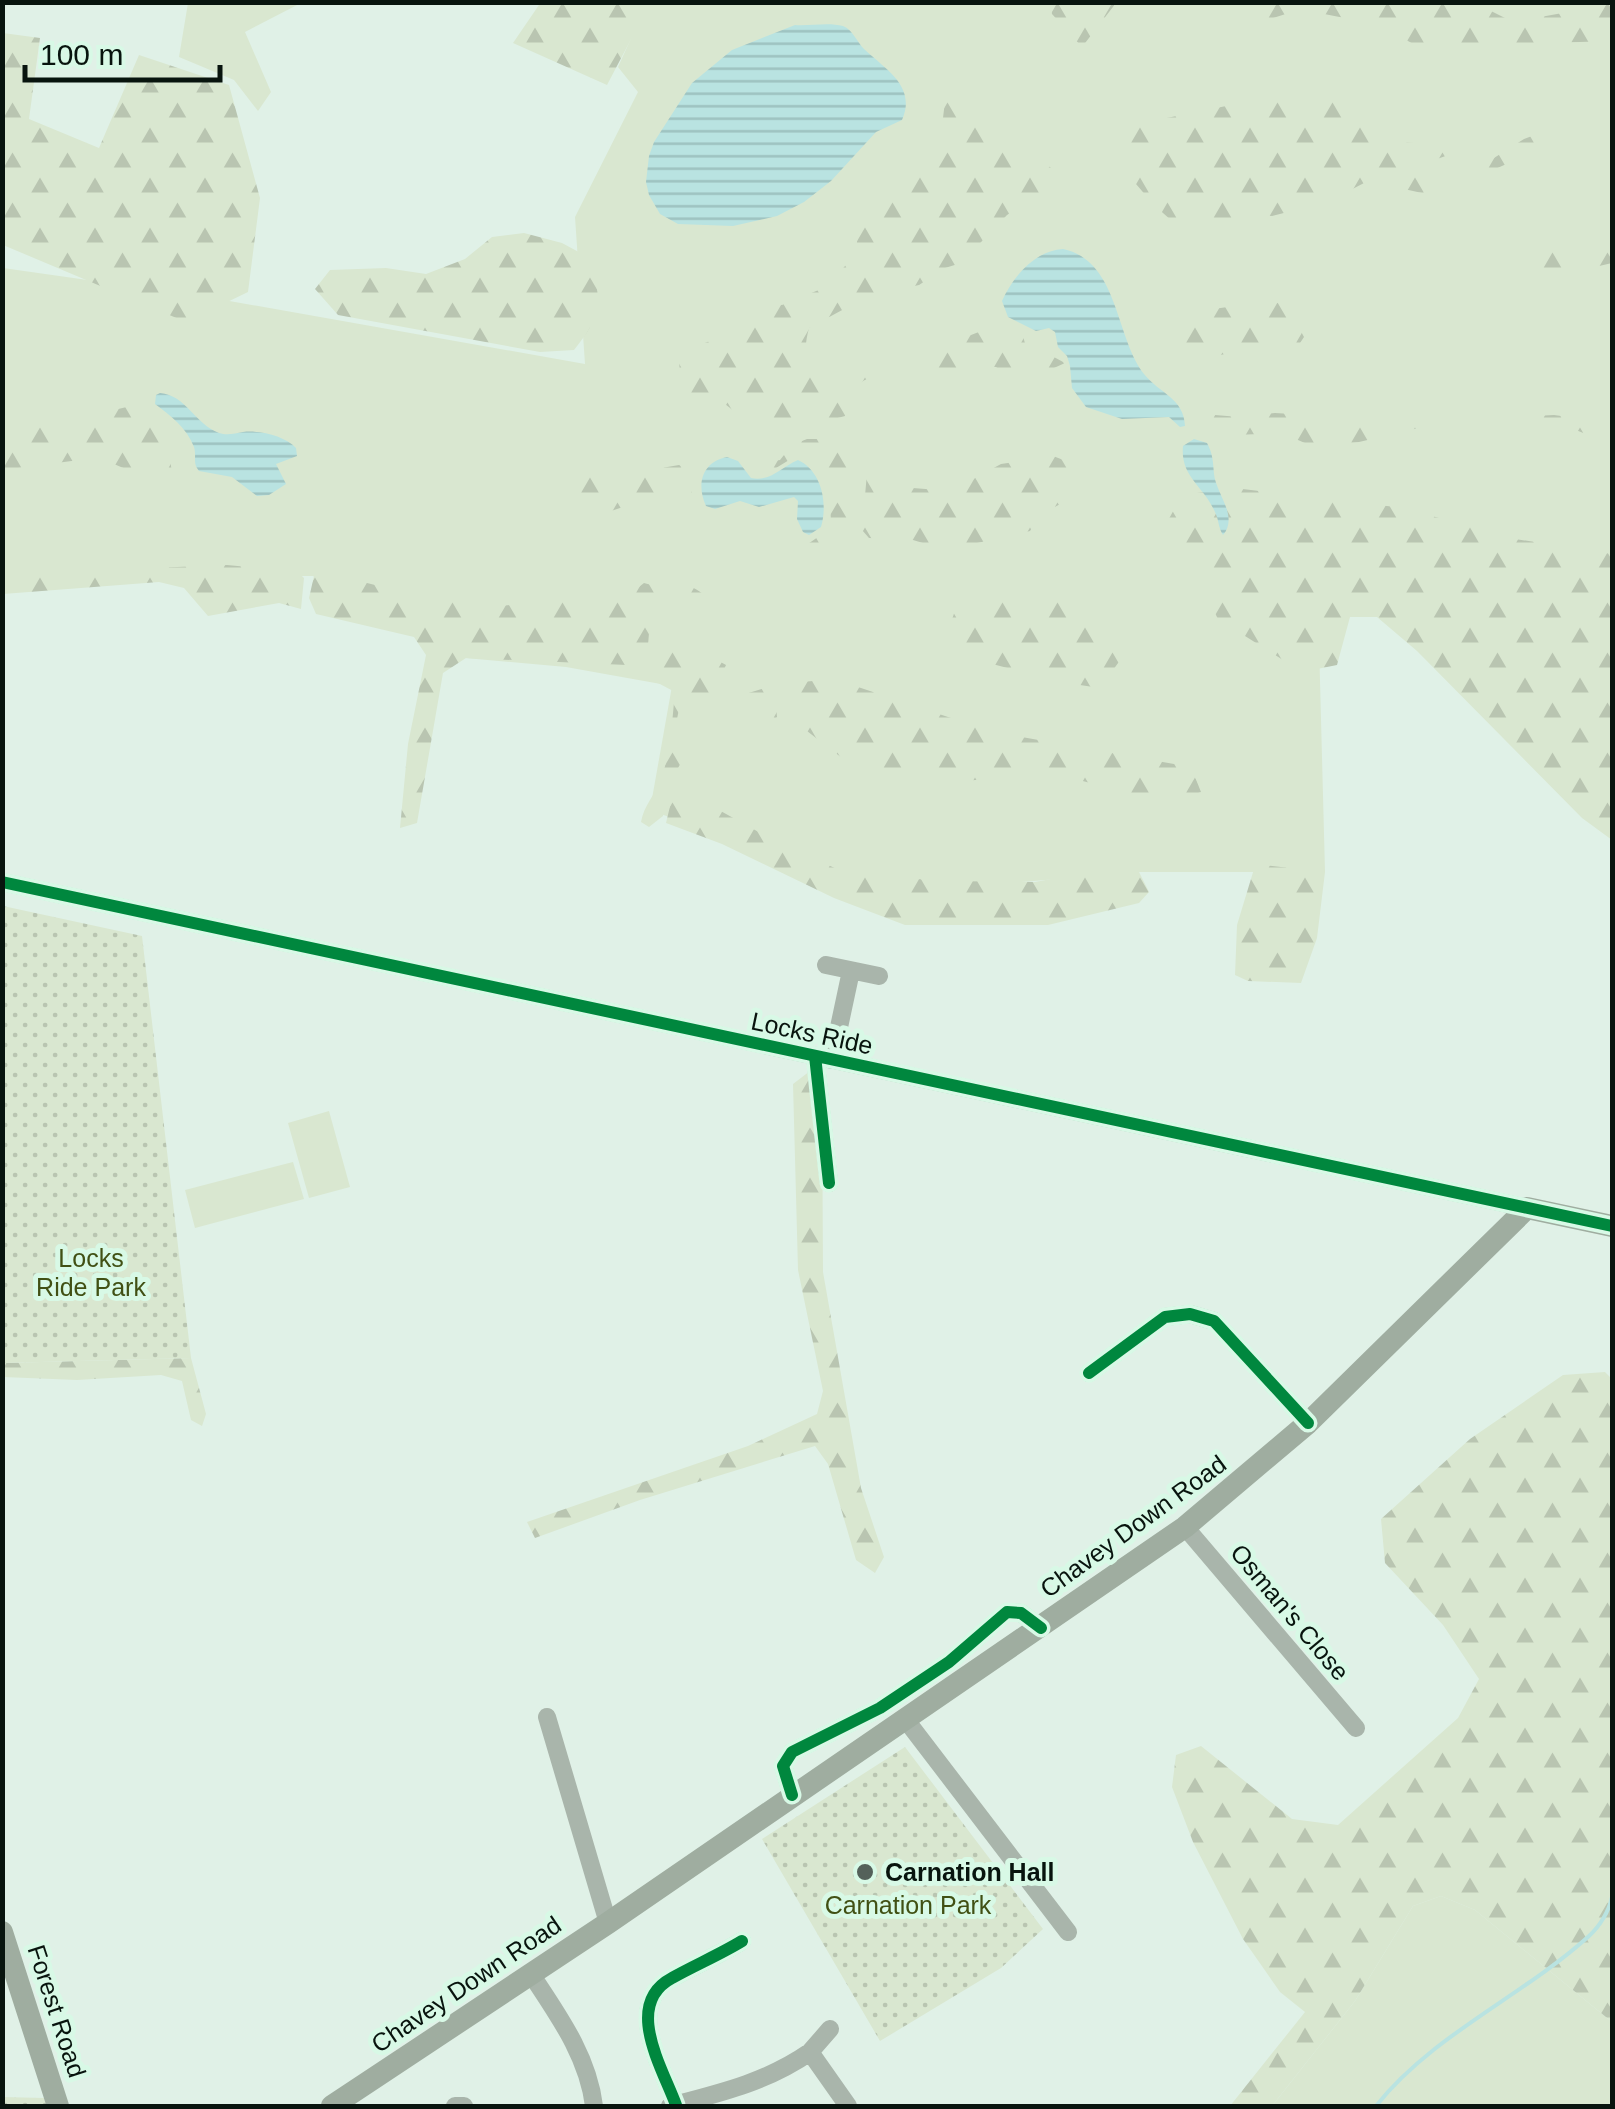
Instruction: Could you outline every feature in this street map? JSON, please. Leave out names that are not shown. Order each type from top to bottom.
[{"type":"main road","name":"Locks Ride","points":[[1527,1208],[1612,1226]]},
{"type":"main road","name":"Chavey Down Road","points":[[332,2106],[608,1923],[1185,1527],[1308,1423],[1527,1208]]},
{"type":"main road","name":"Forest Road","points":[[2,1932],[58,2106]]},
{"type":"street","name":"Locks Ride","points":[[2,882],[1527,1208]]},
{"type":"street","points":[[826,965],[879,976]]},
{"type":"street","points":[[829,1183],[824,1058],[851,971]]},
{"type":"street","points":[[1090,1373],[1166,1317],[1190,1314],[1214,1321],[1308,1423]]},
{"type":"street","name":"Osman's Close","points":[[1185,1527],[1356,1728]]},
{"type":"street","points":[[792,1795],[782,1766],[792,1752],[880,1708],[949,1662],[1007,1612],[1022,1612],[1041,1628]]},
{"type":"street","points":[[547,1717],[608,1923]]},
{"type":"street","points":[[906,1720],[1068,1932]]},
{"type":"street","points":[[742,1941],[668,1979],[652,1994],[645,2018],[673,2106],[785,2070],[810,2052],[830,2030]]},
{"type":"street","points":[[531,1974],[587,2071],[594,2106]]},
{"type":"street","points":[[810,2052],[848,2106]]},
{"type":"street","points":[[456,2106],[464,2106]]},
{"type":"green space","points":[[541,2],[650,3],[607,85],[513,43]]},
{"type":"green space","points":[[1050,2],[1116,3],[1082,47],[1052,14]]},
{"type":"green space","points":[[188,3],[301,3],[245,32],[271,92],[258,111],[234,80],[179,57]]},
{"type":"green space","points":[[647,3],[1612,3],[1612,586],[1318,604],[1325,872],[1139,872],[880,894],[650,810],[672,686],[566,667],[465,658],[415,637],[313,576],[120,576],[3,583],[3,268],[207,297],[585,364],[575,217],[638,92],[618,67]]},
{"type":"green space","points":[[1245,3],[1475,3],[1513,22],[1612,4],[1612,41],[1478,45],[1447,50],[1415,45],[1380,25],[1309,11],[1267,20]]},
{"type":"green space","points":[[3,33],[40,38],[29,119],[99,148],[139,55],[229,85],[260,198],[248,292],[186,322],[3,245]]},
{"type":"green space","points":[[954,94],[979,108],[1012,159],[1030,154],[1074,183],[1047,188],[1007,215],[961,263],[919,285],[868,296],[809,328],[806,353],[815,375],[882,366],[880,372],[863,381],[845,400],[845,416],[823,422],[807,418],[756,420],[739,415],[725,404],[693,395],[680,383],[679,353],[715,339],[768,302],[782,305],[826,287],[855,255],[858,235],[869,218],[949,137],[943,118],[945,101]]},
{"type":"green space","points":[[1286,94],[1343,101],[1358,112],[1374,141],[1433,144],[1457,152],[1437,159],[1420,181],[1437,190],[1431,195],[1368,181],[1327,202],[1272,216],[1227,220],[1211,228],[1172,221],[1124,170],[1120,146],[1127,126]]},
{"type":"green space","points":[[1548,130],[1559,146],[1473,179],[1475,170],[1524,139]]},
{"type":"green space","points":[[524,233],[562,243],[588,257],[597,306],[591,326],[574,350],[540,352],[338,315],[315,289],[330,270],[386,268],[426,274],[465,259],[492,237]]},
{"type":"green space","points":[[1551,252],[1612,252],[1612,263],[1552,277],[1531,268],[1537,257]]},
{"type":"green space","points":[[1280,303],[1294,310],[1304,337],[1298,346],[1184,363],[1179,353],[1178,323],[1206,310]]},
{"type":"green space","points":[[997,325],[1022,333],[1029,357],[1052,356],[1065,363],[1045,372],[1004,373],[986,366],[934,380],[919,373],[915,360],[919,355]]},
{"type":"green space","points":[[131,406],[142,407],[167,442],[172,472],[136,471],[102,457],[3,470],[3,443],[37,428]]},
{"type":"green space","points":[[1203,414],[1239,417],[1309,415],[1321,421],[1387,419],[1459,427],[1423,427],[1359,442],[1314,447],[1282,433],[1234,435],[1203,430],[1196,425]]},
{"type":"green space","points":[[1534,416],[1612,419],[1612,439],[1563,425],[1520,425]]},
{"type":"green space","points":[[807,439],[831,441],[846,453],[851,496],[834,550],[792,559],[831,524],[822,479],[808,456],[799,454],[761,477],[754,475],[748,465],[780,460],[792,445]]},
{"type":"green space","points":[[1053,456],[1066,461],[1076,473],[1073,488],[1062,503],[1042,511],[1030,531],[946,550],[913,540],[869,538],[862,530],[867,473],[879,473],[900,487],[951,491],[1001,464]]},
{"type":"green space","points":[[679,465],[690,470],[692,497],[641,501],[605,513],[572,490],[584,468],[650,470]]},
{"type":"green space","points":[[1234,488],[1404,508],[1509,538],[1612,554],[1612,840],[1582,818],[1417,651],[1377,617],[1350,617],[1337,665],[1302,672],[1218,619],[1191,565],[1165,526],[1182,495]]},
{"type":"green space","points":[[227,565],[298,572],[304,578],[301,609],[279,603],[208,616],[184,588],[159,582],[3,594],[3,574]]},
{"type":"green space","points":[[314,576],[355,580],[423,597],[500,606],[628,591],[639,600],[635,590],[644,583],[680,584],[703,594],[699,600],[645,603],[651,609],[648,645],[627,665],[466,658],[443,673],[417,823],[400,828],[408,744],[426,655],[414,637],[316,614],[309,598]]},
{"type":"green space","points":[[1039,594],[1109,623],[1126,652],[1100,688],[1060,682],[962,656],[948,631],[958,602]]},
{"type":"green space","points":[[660,647],[673,647],[681,654],[697,649],[726,665],[711,697],[689,698],[680,704],[677,719],[683,759],[667,788],[663,816],[649,827],[641,822],[664,769],[675,692],[658,683],[640,664],[642,658]]},
{"type":"green space","points":[[834,679],[993,732],[1191,767],[1201,792],[1175,801],[1048,772],[957,782],[846,761],[807,731],[796,709],[802,682]]},
{"type":"green space","points":[[774,685],[774,720],[744,706],[742,695]]},
{"type":"green space","points":[[672,798],[699,799],[841,871],[937,881],[1035,882],[1099,870],[1139,872],[1149,892],[1139,903],[1048,925],[905,925],[834,898],[722,844],[666,823]]},
{"type":"green space","points":[[1264,865],[1325,872],[1317,938],[1301,983],[1248,981],[1235,975],[1237,925],[1254,869]]},
{"type":"green space","name":"Locks Ride Park","points":[[3,906],[142,936],[191,1358],[3,1363]]},
{"type":"green space","points":[[810,1071],[822,1088],[823,1272],[861,1488],[884,1557],[875,1573],[856,1560],[828,1464],[815,1446],[640,1500],[535,1538],[527,1522],[748,1446],[817,1414],[823,1391],[798,1270],[793,1084]]},
{"type":"green space","points":[[329,1111],[350,1187],[309,1198],[288,1123]]},
{"type":"green space","points":[[293,1162],[304,1199],[195,1228],[185,1190]]},
{"type":"green space","points":[[191,1358],[206,1414],[202,1426],[191,1420],[182,1381],[161,1375],[77,1380],[3,1377],[3,1363]]},
{"type":"green space","points":[[1605,1372],[1612,1379],[1612,2022],[1475,1910],[1441,1896],[1413,1906],[1355,2001],[1272,2106],[1230,2106],[1305,2012],[1280,1992],[1243,1939],[1193,1842],[1172,1787],[1176,1755],[1201,1746],[1292,1819],[1338,1825],[1458,1718],[1479,1679],[1443,1625],[1385,1563],[1381,1519],[1470,1439],[1563,1375]]},
{"type":"green space","name":"Carnation Park","points":[[905,1747],[1043,1929],[1001,1968],[880,2041],[762,1839]]},
{"type":"green space","points":[[1441,1896],[1475,1910],[1612,2022],[1612,2106],[1272,2106],[1355,2001],[1413,1906]]},
{"type":"green space","points":[[3,2097],[44,2098],[47,2106],[3,2106]]},
{"type":"water","points":[[795,25],[838,25],[850,30],[902,88],[906,108],[902,120],[876,132],[831,181],[777,216],[733,226],[678,224],[660,214],[646,182],[649,156],[692,83],[732,50]]},
{"type":"water","points":[[1063,249],[1081,256],[1095,268],[1114,302],[1134,358],[1150,381],[1176,403],[1185,426],[1180,427],[1169,417],[1122,419],[1086,407],[1072,388],[1067,356],[1058,347],[1055,332],[1049,328],[1036,331],[1008,317],[1002,301],[1018,275],[1034,260]]},
{"type":"water","points":[[160,393],[177,399],[219,433],[264,433],[291,444],[297,456],[276,464],[286,484],[269,495],[257,496],[232,477],[199,471],[187,434],[155,404]]},
{"type":"water","points":[[1194,439],[1207,443],[1210,451],[1228,513],[1223,535],[1210,503],[1185,466],[1183,446]]},
{"type":"water","points":[[727,457],[738,461],[751,478],[758,479],[798,460],[806,465],[821,489],[821,527],[809,535],[803,532],[794,497],[759,507],[740,501],[715,509],[706,506],[703,475],[712,464]]},
{"type":"waterway","points":[[1376,2106],[1424,2058],[1589,1936],[1604,1918],[1612,1897]]},
{"type":"cycle path","points":[[2,882],[1612,1226]]},
{"type":"cycle path","points":[[815,1056],[829,1183]]},
{"type":"cycle path","points":[[1089,1373],[1165,1317],[1190,1314],[1214,1321],[1308,1423]]},
{"type":"cycle path","points":[[792,1795],[783,1766],[792,1752],[880,1708],[949,1662],[1007,1612],[1021,1613],[1041,1628]]},
{"type":"cycle path","points":[[676,2105],[650,2037],[650,2003],[658,1989],[672,1978],[742,1941]]},
{"type":"place","name":"Carnation Hall","points":[[865,1872]]}]
